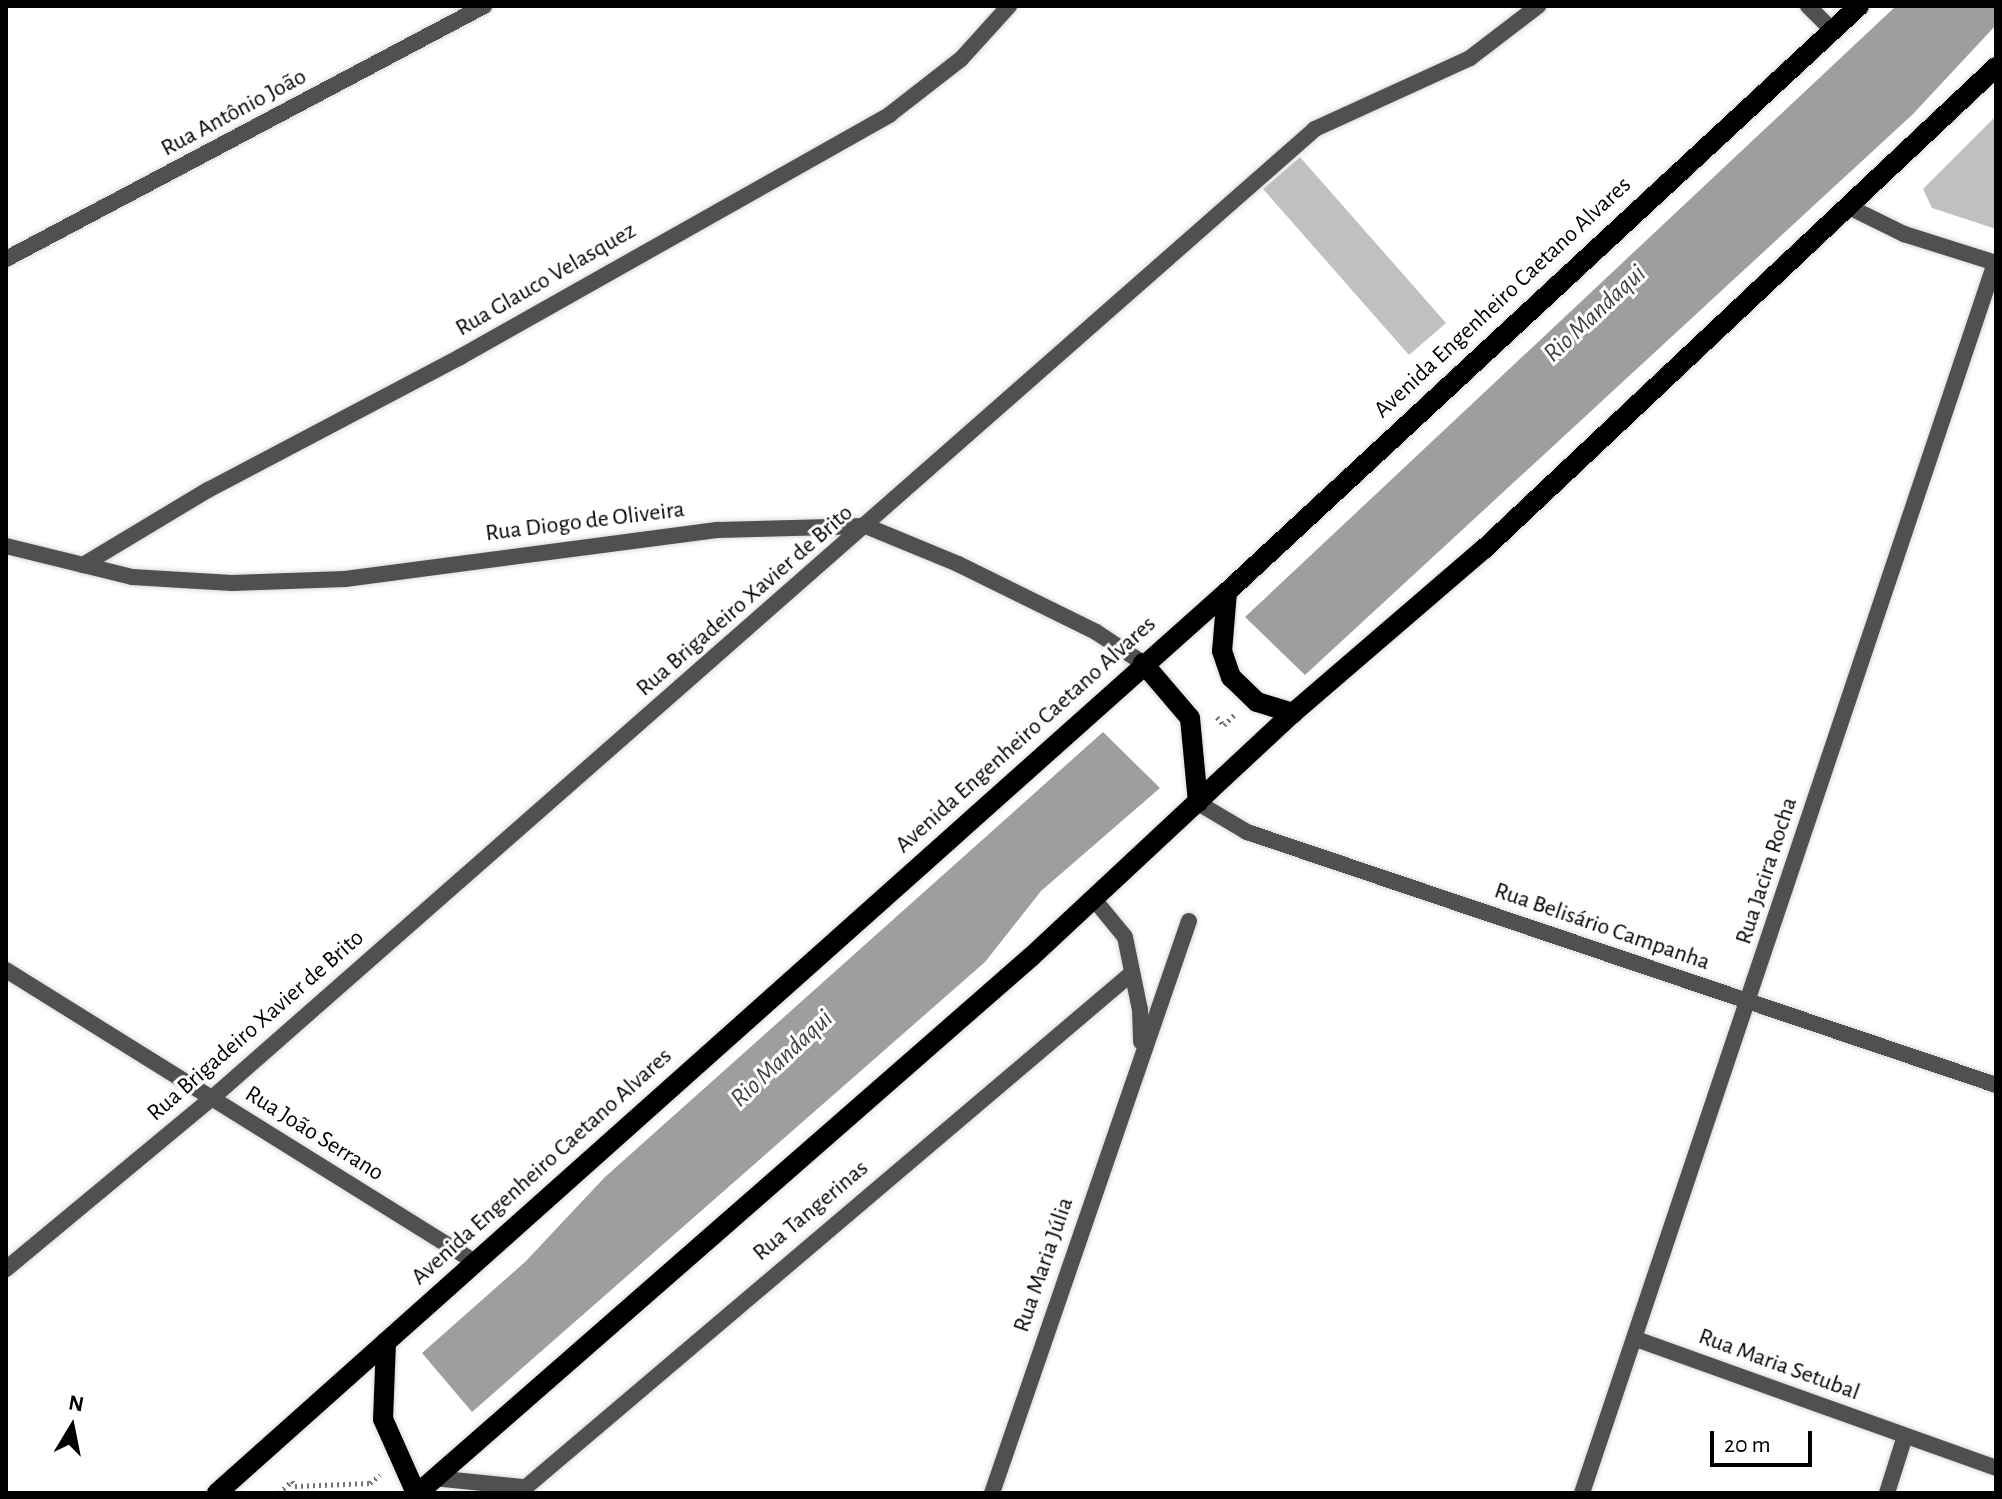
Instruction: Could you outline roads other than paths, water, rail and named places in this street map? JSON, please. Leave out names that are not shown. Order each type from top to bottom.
[{"type":"main road","name":"Avenida Engenheiro Caetano Alvares","points":[[217,1493],[1143,663],[1227,592],[1859,6]]},
{"type":"main road","points":[[386,1342],[383,1419],[417,1493],[1093,898],[1293,713],[1484,549],[1996,67]]},
{"type":"main road","points":[[1227,592],[1222,651],[1231,677],[1257,702],[1293,713]]},
{"type":"main road","points":[[1143,663],[1190,718],[1198,803]]},
{"type":"street","name":"Rua Antônio João","points":[[6,259],[484,6]]},
{"type":"street","name":"Rua Glauco Velasquez","points":[[83,565],[208,490],[460,357],[889,115],[961,59],[1009,6]]},
{"type":"street","name":"Rua Brigadeiro Xavier de Brito","points":[[6,1269],[211,1099],[1315,129],[1470,58],[1538,6]]},
{"type":"street","points":[[1808,6],[1832,30]]},
{"type":"street","points":[[1847,206],[1904,234],[1995,263]]},
{"type":"street","name":"Rua Jacira Rocha","points":[[1582,1493],[1995,263]]},
{"type":"street","name":"Rua Diogo de Oliveira","points":[[6,546],[132,577],[232,583],[345,579],[656,537],[866,526],[958,564],[1096,632],[1143,663]]},
{"type":"street","name":"Rua Belisário Campanha","points":[[1198,803],[1247,832],[1996,1085]]},
{"type":"street","name":"Rua Maria Júlia","points":[[1093,898],[1125,937],[1141,1052]]},
{"type":"street","name":"Rua Maria Júlia","points":[[992,1493],[1141,1052],[1189,921]]},
{"type":"street","name":"Rua João Serrano","points":[[6,970],[475,1262]]},
{"type":"street","name":"Rua Tangerinas","points":[[434,1478],[521,1490],[1132,973]]},
{"type":"street","name":"Rua Maria Setubal","points":[[1636,1339],[1996,1468]]},
{"type":"street","points":[[1887,1493],[1905,1436]]},
{"type":"water","name":"Rio Mandaqui","points":[[1896,6],[1996,6],[1996,25],[1913,114],[1305,675],[1245,617]]},
{"type":"water","name":"Rio Mandaqui","points":[[1103,732],[1160,788],[1041,891],[985,962],[472,1412],[422,1353],[525,1262],[605,1177]]}]
